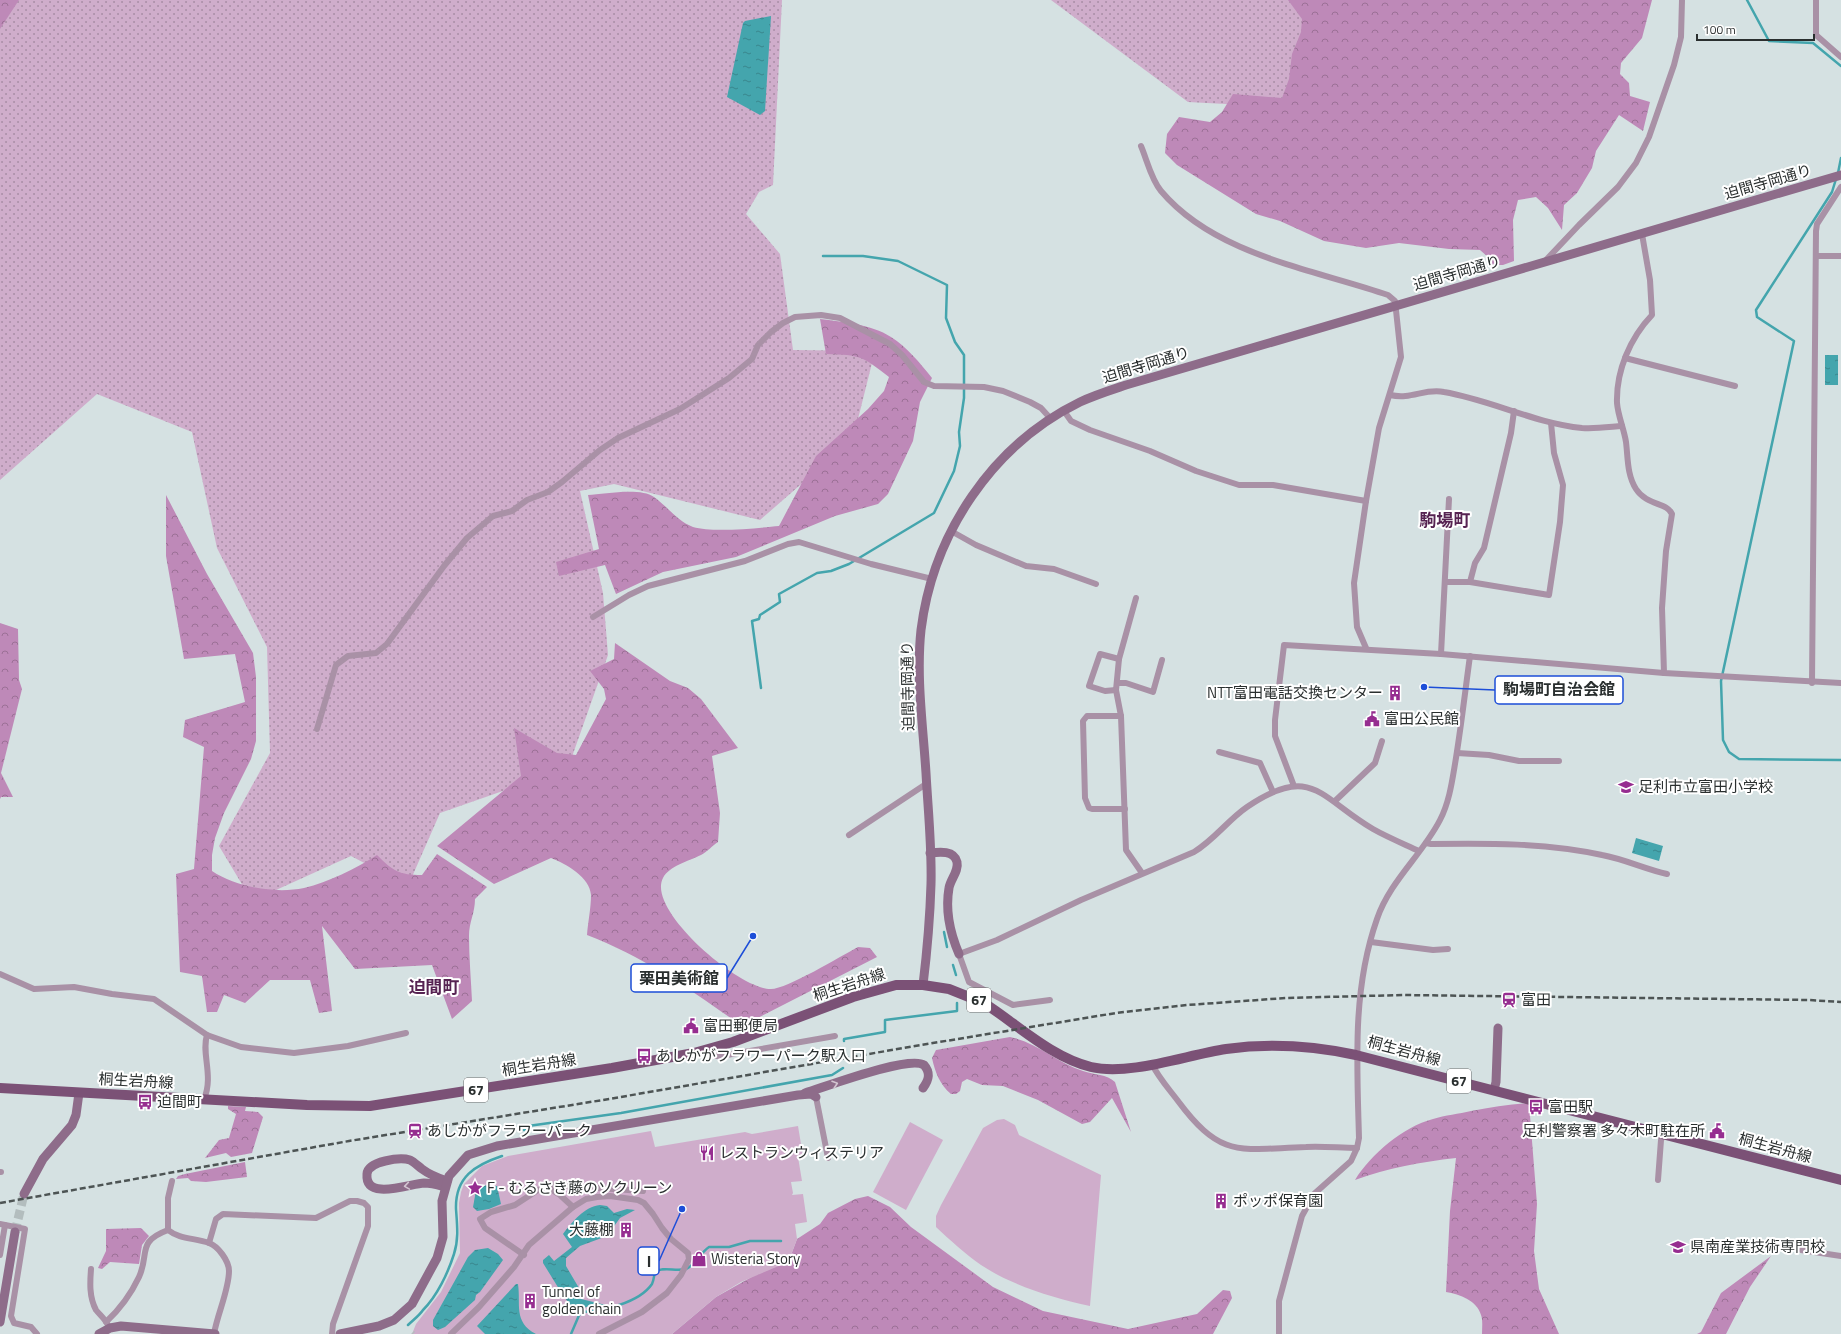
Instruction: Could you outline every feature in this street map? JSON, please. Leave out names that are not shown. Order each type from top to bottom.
[{"type":"main road","name":"桐生岩舟線","points":[[0,1088],[330,1106],[370,1106],[620,1067],[712,1048],[881,988],[896,985],[923,985],[961,992],[984,1003],[1028,1034],[1065,1057],[1091,1067],[1120,1069],[1224,1049],[1258,1046],[1310,1048],[1356,1055],[1841,1180]]},
{"type":"street","points":[[1544,263],[1579,225],[1618,187],[1636,162],[1649,137],[1674,65],[1681,37],[1682,0]]},
{"type":"street","points":[[1816,0],[1816,35],[1841,56]]},
{"type":"street","points":[[1141,146],[1160,190],[1181,210],[1197,222],[1228,241],[1244,248],[1275,260],[1388,295],[1397,305],[1401,357],[1379,428],[1366,501],[1354,583],[1357,627],[1366,648]]},
{"type":"street","name":"迫間寺岡通り","points":[[923,985],[930,918],[930,853],[919,659],[924,615],[932,579],[951,531],[972,496],[1000,461],[1030,434],[1081,401],[1126,385],[1841,175]]},
{"type":"street","points":[[1812,682],[1817,224],[1841,187]]},
{"type":"street","points":[[1642,234],[1650,280],[1652,315],[1643,325],[1625,358],[1618,385],[1617,404],[1633,484],[1644,498],[1651,503],[1663,506],[1672,514],[1666,551],[1662,608],[1664,673]]},
{"type":"street","points":[[1816,256],[1841,256]]},
{"type":"street","points":[[317,729],[336,665],[348,656],[376,653],[387,644],[444,566],[467,538],[493,516],[512,511],[527,500],[548,492],[562,482],[590,457],[618,438],[680,409],[729,378],[752,359],[758,345],[782,323],[795,317],[807,315],[840,318],[890,344],[902,355],[924,382],[934,386],[978,386],[1003,391],[1041,408],[1051,419]]},
{"type":"street","points":[[1625,358],[1735,386]]},
{"type":"street","points":[[1390,395],[1407,397],[1438,390],[1551,423],[1584,428],[1622,426]]},
{"type":"street","points":[[1064,411],[1071,421],[1090,430],[1150,451],[1196,471],[1239,485],[1273,485],[1366,501]]},
{"type":"street","points":[[1470,582],[1475,562],[1484,548],[1512,433],[1514,411]]},
{"type":"street","points":[[1446,582],[1470,582],[1549,595],[1560,522],[1563,485],[1554,453],[1551,423]]},
{"type":"street","points":[[1441,654],[1450,499]]},
{"type":"street","points":[[951,531],[976,545],[1026,566],[1054,569],[1096,584]]},
{"type":"street","points":[[593,617],[629,595],[648,586],[745,561],[788,544],[799,542],[871,564],[932,579]]},
{"type":"street","points":[[1136,598],[1119,659],[1116,690],[1121,716],[1126,850],[1142,873]]},
{"type":"street","points":[[1294,786],[1275,736],[1276,712],[1284,645],[1366,648],[1664,673],[1841,683]]},
{"type":"street","points":[[1116,690],[1105,692],[1089,686],[1100,654],[1119,659]]},
{"type":"street","points":[[1279,1334],[1279,1301],[1302,1216],[1314,1194],[1351,1161],[1358,1148],[1359,1138],[1356,1055],[1359,995],[1371,942],[1377,918],[1394,884],[1426,843],[1444,811],[1452,783],[1470,656]]},
{"type":"street","points":[[1117,683],[1126,683],[1153,692],[1162,660]]},
{"type":"street","points":[[1121,716],[1087,716],[1083,721],[1085,798],[1089,808],[1092,809],[1125,809]]},
{"type":"street","points":[[1335,801],[1375,763],[1382,741]]},
{"type":"street","points":[[1219,752],[1260,763],[1273,792]]},
{"type":"street","points":[[1457,753],[1519,761],[1559,761]]},
{"type":"street","points":[[849,835],[926,784]]},
{"type":"street","points":[[959,954],[998,940],[1142,873],[1194,852],[1209,841],[1245,808],[1273,792],[1294,786],[1315,789],[1335,801],[1372,828],[1419,851]]},
{"type":"street","points":[[1426,843],[1472,843],[1567,849],[1606,855],[1640,867],[1667,874]]},
{"type":"street","points":[[930,853],[945,852],[957,861],[957,868],[948,890],[948,914],[951,932],[969,982],[1012,1005],[1050,1000]]},
{"type":"street","points":[[1371,942],[1433,950],[1448,949]]},
{"type":"street","points":[[0,974],[34,989],[74,987],[112,994],[154,999],[207,1035],[241,1047],[286,1053],[348,1046],[406,1033]]},
{"type":"street","points":[[1494,1090],[1496,1082],[1498,1028]]},
{"type":"street","points":[[204,1099],[208,1090],[209,1076],[207,1035]]},
{"type":"street","points":[[712,1048],[716,1056],[720,1056],[835,1036]]},
{"type":"street","points":[[798,1095],[882,1068],[916,1062],[924,1065],[929,1073],[927,1083],[923,1088]]},
{"type":"street","points":[[1152,1064],[1184,1108],[1210,1136],[1229,1146],[1245,1150],[1306,1146],[1358,1148]]},
{"type":"street","points":[[24,1194],[35,1171],[72,1125],[76,1115],[79,1093]]},
{"type":"street","points":[[340,1334],[378,1326],[394,1320],[412,1304],[437,1258],[443,1237],[442,1201],[449,1176],[463,1160],[477,1151],[798,1095],[811,1094],[816,1097],[828,1158]]},
{"type":"street","points":[[1658,1180],[1661,1140],[1664,1134]]},
{"type":"street","points":[[409,1160],[446,1184],[424,1183],[385,1190],[375,1189],[370,1186],[367,1179],[367,1171],[370,1167],[377,1163],[409,1160]]},
{"type":"street","points":[[168,1230],[168,1198],[172,1181]]},
{"type":"street","points":[[524,1255],[485,1228],[480,1219],[491,1212],[515,1205],[538,1190],[554,1186],[644,1189],[638,1200]]},
{"type":"street","points":[[548,1187],[560,1195],[573,1207]]},
{"type":"street","points":[[451,1334],[461,1322],[479,1307],[524,1255],[529,1245],[573,1207],[586,1199],[596,1196],[610,1196],[638,1200],[644,1203],[654,1214],[662,1228],[671,1239],[688,1253],[689,1259],[681,1275],[667,1293],[642,1312],[599,1334]]},
{"type":"street","points":[[209,1243],[216,1219],[223,1214],[316,1218],[350,1201],[357,1200],[364,1203],[368,1207],[368,1226],[333,1324],[332,1334]]},
{"type":"street","points":[[0,1255],[10,1227]]},
{"type":"street","points":[[0,1322],[10,1227]]},
{"type":"street","points":[[10,1227],[25,1229],[11,1316],[14,1323],[31,1327],[37,1334]]},
{"type":"street","points":[[92,1269],[90,1288],[93,1301],[100,1315],[108,1325],[214,1334],[229,1270],[227,1262],[218,1250],[209,1243],[174,1235],[168,1230]]},
{"type":"street","points":[[99,1334],[108,1325],[126,1300],[129,1292],[138,1279],[141,1272],[146,1246],[149,1241],[168,1230]]},
{"type":"street","points":[[1801,1250],[1841,1256]]},
{"type":"shaded area","points":[[11,0],[782,0],[773,185],[759,192],[746,214],[780,254],[793,350],[875,351],[853,439],[760,520],[614,484],[580,491],[603,593],[608,655],[568,768],[440,813],[408,886],[351,856],[252,901],[219,846],[270,753],[267,647],[217,548],[192,432],[97,394],[0,480],[0,8]]},
{"type":"shaded area","points":[[1051,0],[1344,0],[1300,108],[1188,102]]},
{"type":"shaded area","points":[[1004,1119],[1015,1125],[1019,1135],[1101,1175],[1090,1306],[1048,1295],[1006,1279],[975,1261],[936,1227],[936,1216],[941,1205],[983,1128],[997,1120]]},
{"type":"shaded area","points":[[910,1122],[943,1140],[906,1210],[873,1192]]},
{"type":"shaded area","name":"あしかがフラワーパーク","points":[[798,1126],[803,1156],[798,1157],[802,1181],[791,1182],[792,1195],[803,1194],[807,1222],[795,1224],[797,1239],[791,1255],[781,1265],[741,1282],[716,1297],[672,1334],[412,1334],[416,1324],[441,1292],[460,1253],[459,1203],[461,1192],[464,1184],[482,1166],[508,1156],[651,1131],[655,1147],[745,1132],[752,1134]]},
{"type":"green space","points":[[0,0],[19,0],[0,29]]},
{"type":"green space","points":[[1288,0],[1652,0],[1642,38],[1621,63],[1620,74],[1629,83],[1630,96],[1650,102],[1643,131],[1619,115],[1596,151],[1592,168],[1577,193],[1564,205],[1562,230],[1548,208],[1536,197],[1518,200],[1513,220],[1514,261],[1503,265],[1493,265],[1488,257],[1480,250],[1449,249],[1399,243],[1366,248],[1324,241],[1280,221],[1256,214],[1177,165],[1165,153],[1167,134],[1179,117],[1210,122],[1222,112],[1233,94],[1282,98],[1289,79],[1292,54],[1301,32],[1302,19]]},
{"type":"green space","points":[[820,319],[866,326],[891,337],[908,350],[932,378],[920,402],[913,441],[888,494],[878,504],[835,516],[736,557],[663,572],[616,594],[605,565],[559,576],[556,562],[599,549],[588,495],[632,492],[648,494],[654,497],[682,521],[693,527],[702,529],[735,530],[779,526],[816,456],[868,409],[884,391],[889,377],[873,365],[860,358],[847,355],[826,354]]},
{"type":"green space","points":[[166,495],[207,574],[253,653],[256,677],[256,741],[251,759],[224,813],[215,838],[212,855],[212,871],[232,881],[256,888],[293,890],[332,879],[377,855],[397,871],[408,874],[422,875],[437,854],[487,887],[475,899],[469,931],[472,1001],[452,1019],[432,965],[355,969],[322,926],[332,1011],[319,1013],[310,980],[270,980],[245,1003],[224,995],[217,1012],[207,1012],[202,976],[180,972],[176,874],[194,869],[204,747],[183,737],[185,720],[245,702],[235,654],[184,659],[166,556]]},
{"type":"green space","points":[[0,623],[18,629],[19,680],[22,689],[1,773],[13,797],[1,797],[0,799]]},
{"type":"green space","points":[[615,643],[670,681],[688,688],[701,699],[738,748],[712,756],[720,813],[718,842],[703,854],[674,867],[663,878],[661,892],[668,909],[682,927],[699,946],[739,977],[757,986],[771,989],[789,984],[858,947],[870,948],[877,957],[742,1026],[686,987],[649,964],[587,935],[591,900],[590,888],[582,877],[570,868],[551,858],[494,884],[437,846],[521,776],[514,728],[557,753],[576,755],[606,699],[604,689],[590,671],[614,659]]},
{"type":"green space","points":[[1010,1037],[1029,1043],[1064,1063],[1087,1072],[1112,1079],[1115,1082],[1131,1132],[1112,1098],[1090,1122],[1082,1124],[1038,1100],[1003,1086],[982,1085],[967,1079],[962,1082],[960,1091],[956,1094],[951,1094],[944,1087],[936,1073],[932,1058],[936,1050]]},
{"type":"green space","points":[[1529,1103],[1537,1204],[1534,1251],[1539,1289],[1559,1334],[1482,1334],[1482,1317],[1476,1306],[1462,1296],[1446,1292],[1450,1211],[1456,1158],[1405,1166],[1355,1180],[1379,1151],[1410,1128],[1442,1116],[1486,1108]]},
{"type":"green space","points":[[228,1106],[246,1107],[245,1111],[258,1112],[263,1117],[252,1153],[231,1157],[226,1153],[205,1158],[219,1140],[229,1138],[236,1114],[228,1109]]},
{"type":"green space","points":[[245,1162],[247,1177],[206,1182],[191,1181],[188,1178],[176,1179],[178,1176],[185,1174]]},
{"type":"green space","points":[[868,1196],[890,1207],[911,1227],[993,1287],[1043,1311],[1128,1329],[1197,1314],[1223,1290],[1230,1291],[1232,1298],[1213,1334],[672,1334],[716,1297],[791,1255],[797,1239],[820,1224],[828,1213],[855,1199]]},
{"type":"green space","points":[[141,1228],[149,1236],[142,1245],[139,1264],[110,1262],[102,1269],[98,1268],[106,1251],[106,1229]]},
{"type":"green space","points":[[1771,1256],[1750,1287],[1726,1334],[1697,1334],[1701,1332],[1721,1293]]},
{"type":"water","points":[[771,16],[765,111],[760,115],[727,97],[743,23],[745,21]]},
{"type":"water","points":[[1825,355],[1838,355],[1838,385],[1825,385]]},
{"type":"water","points":[[1636,838],[1663,846],[1659,861],[1632,853]]},
{"type":"water","points":[[477,1185],[497,1186],[501,1204],[489,1209],[477,1211],[473,1207]]},
{"type":"water","points":[[594,1206],[607,1206],[614,1213],[627,1209],[635,1210],[620,1218],[607,1236],[580,1246],[566,1258],[566,1266],[579,1288],[581,1299],[606,1305],[586,1307],[580,1316],[564,1297],[543,1263],[543,1260],[549,1255],[554,1261],[572,1247],[563,1234],[584,1212]]},
{"type":"water","points":[[488,1248],[498,1254],[503,1260],[480,1292],[476,1295],[475,1300],[445,1327],[438,1330],[433,1326],[433,1320],[468,1257],[475,1250]]},
{"type":"water","points":[[516,1284],[518,1284],[521,1318],[524,1324],[536,1334],[485,1334],[477,1326]]},
{"type":"waterway","points":[[1747,0],[1769,41],[1813,43],[1841,66]]},
{"type":"waterway","points":[[1838,173],[1841,158]]},
{"type":"waterway","points":[[1836,179],[1832,192],[1756,310],[1757,317],[1794,341],[1721,681],[1723,740],[1729,752],[1739,759],[1841,760]]},
{"type":"waterway","points":[[761,688],[752,621],[759,619],[760,615],[780,602],[779,594],[817,573],[831,571],[849,564],[934,513],[954,471],[960,446],[959,432],[964,398],[964,355],[955,342],[946,318],[947,285],[898,261],[863,256],[823,256]]},
{"type":"waterway","points":[[944,932],[947,947]]},
{"type":"waterway","points":[[953,965],[956,975]]},
{"type":"waterway","points":[[844,1041],[844,1039],[885,1032],[885,1020],[957,1011],[957,1003]]},
{"type":"waterway","points":[[524,1130],[528,1126],[621,1113],[832,1075],[843,1068]]},
{"type":"waterway","points":[[408,1325],[420,1314],[433,1298],[442,1284],[452,1261],[456,1248],[456,1209],[459,1188],[468,1174],[475,1168],[502,1156]]},
{"type":"waterway","points":[[581,1312],[610,1308],[630,1301],[646,1291],[652,1284],[655,1272],[662,1269],[686,1269],[693,1265],[709,1247],[729,1247],[750,1241],[781,1241]]},
{"type":"waterway","points":[[571,1334],[580,1313]]},
{"type":"tunnel","points":[[15,1232],[24,1194]]},
{"type":"railway","points":[[0,1203],[349,1141],[609,1099],[915,1046],[1116,1013],[1187,1005],[1286,998],[1403,995],[1809,1000],[1841,1002]]},
{"type":"place","name":"駒場町自治会館","points":[[1424,687]]},
{"type":"place","name":"NTT富田電話交換センター","points":[[1395,693]]},
{"type":"place","name":"富田公民館","points":[[1372,719]]},
{"type":"place","name":"足利市立富田小学校","points":[[1626,787]]},
{"type":"place","name":"栗田美術館","points":[[753,936]]},
{"type":"place","name":"富田","points":[[1509,1000]]},
{"type":"place","name":"富田郵便局","points":[[691,1026]]},
{"type":"place","name":"あしかがフラワーパーク駅入口","points":[[644,1056]]},
{"type":"place","name":"迫間町","points":[[145,1102]]},
{"type":"place","name":"富田駅","points":[[1536,1107]]},
{"type":"place","name":"あしかがフラワーパーク","points":[[415,1131]]},
{"type":"place","name":"足利警察署 多々木町駐在所","points":[[1717,1131]]},
{"type":"place","name":"レストランウィステリア","points":[[707,1153]]},
{"type":"place","name":"F - むるさき藤のソクリーン","points":[[475,1188]]},
{"type":"place","name":"ポッポ保育園","points":[[1221,1201]]},
{"type":"place","name":"I","points":[[682,1209]]},
{"type":"place","name":"大藤棚","points":[[626,1230]]},
{"type":"place","name":"県南産業技術専門校","points":[[1678,1247]]},
{"type":"place","name":"Wisteria Story","points":[[699,1259]]},
{"type":"place","name":"Tunnel of golden chain","points":[[530,1301]]},
{"type":"district","name":"駒場町","points":[[1445,520]]},
{"type":"district","name":"迫間町","points":[[434,987]]}]
